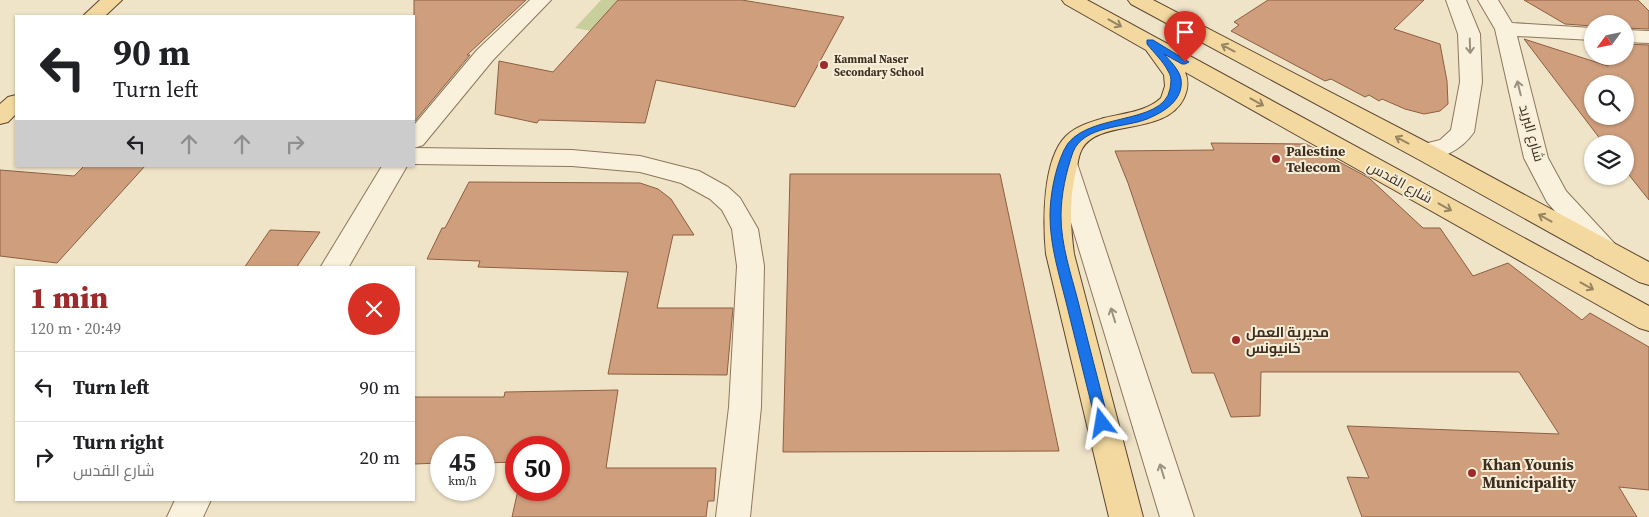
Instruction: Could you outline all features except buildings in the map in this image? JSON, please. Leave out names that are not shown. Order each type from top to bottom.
[{"type":"main road","points":[[95,15],[112,0]]},
{"type":"main road","points":[[111,15],[128,0]]},
{"type":"main road","name":"شارع القدس","points":[[1072,0],[1649,320]]},
{"type":"main road","points":[[1138,0],[1425,152],[1649,275]]},
{"type":"main road","points":[[1126,517],[1060,254],[1055,216],[1059,184],[1069,149],[1081,136],[1106,125],[1143,117],[1168,104],[1174,97],[1176,80],[1173,70],[1150,42]]},
{"type":"main road","points":[[0,99],[15,86]]},
{"type":"main road","points":[[0,117],[15,103]]},
{"type":"street","points":[[415,139],[485,55],[541,0]]},
{"type":"street","points":[[1425,152],[1449,145],[1462,132],[1471,82],[1469,34],[1456,0]]},
{"type":"street","name":"شارع البريد","points":[[1488,0],[1505,29],[1536,158],[1556,196],[1605,251]]},
{"type":"street","points":[[1505,29],[1584,34]]},
{"type":"street","points":[[1634,36],[1649,37]]},
{"type":"street","points":[[415,156],[450,159],[568,158],[627,162],[674,172],[697,180],[722,194],[740,217],[750,246],[744,418],[733,517]]},
{"type":"street","points":[[1065,163],[1177,517]]},
{"type":"street","points":[[335,266],[394,167]]},
{"type":"street","points":[[184,517],[193,501]]},
{"type":"green space","points":[[601,0],[655,0],[623,37],[575,28]]},
{"type":"place","name":"Kammal Naser Secondary School","points":[[824,65]]},
{"type":"place","name":"Palestine Telecom","points":[[1276,159]]},
{"type":"place","name":"مديرية العمل خانيونس","points":[[1236,340]]},
{"type":"place","name":"Khan Younis Municipality","points":[[1472,473]]},
{"type":"route","points":[[1102,423],[1060,254],[1055,216],[1059,184],[1069,149],[1081,136],[1106,125],[1143,117],[1168,104],[1174,97],[1176,80],[1173,70],[1150,42],[1185,62]]}]
